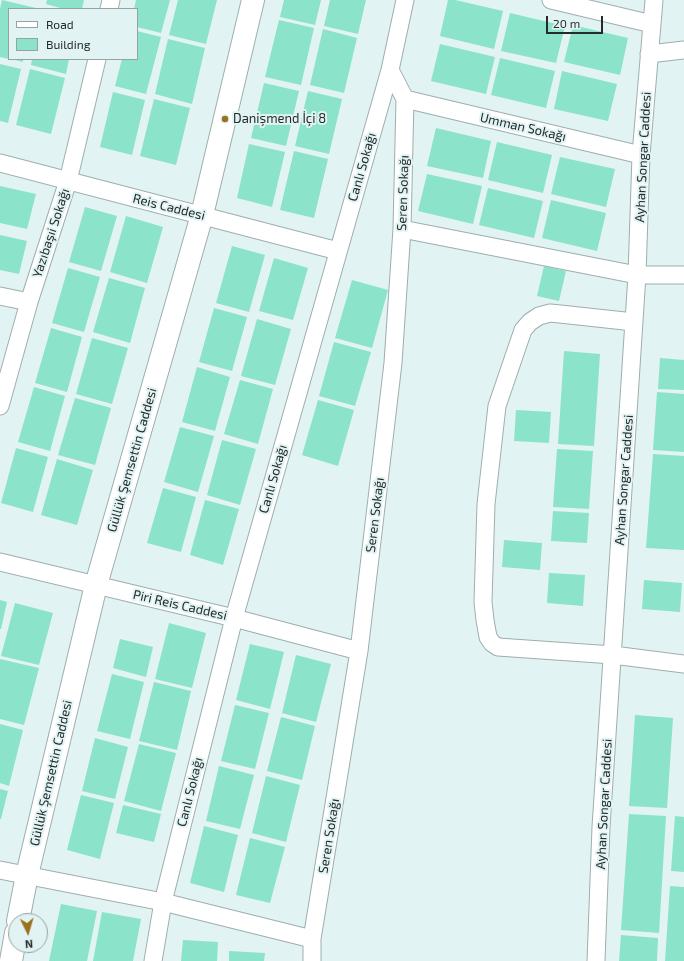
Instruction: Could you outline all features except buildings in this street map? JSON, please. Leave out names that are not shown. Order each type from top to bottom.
[{"type":"street","name":"Güllük Şemsettin Caddesi","points":[[20,913],[27,875],[96,585],[202,216],[253,0]]},
{"type":"street","name":"Canlı Sokağı","points":[[153,961],[163,902],[234,618],[390,70],[405,0]]},
{"type":"street","points":[[551,0],[652,24]]},
{"type":"street","name":"Ayhan Songar Caddesi","points":[[596,961],[601,827],[637,275],[640,155],[654,0]]},
{"type":"street","points":[[649,54],[684,50]]},
{"type":"street","name":"Yazıbaşıi Sokağı","points":[[0,406],[29,302],[68,181],[97,60]]},
{"type":"street","name":"Seren Sokağı","points":[[312,961],[312,940],[359,651],[394,363],[402,228],[405,99],[390,70]]},
{"type":"street","name":"Umman Sokağı","points":[[405,99],[640,155]]},
{"type":"street","name":"Reis Caddesi","points":[[0,163],[338,251]]},
{"type":"street","points":[[402,228],[637,275],[684,275]]},
{"type":"street","points":[[0,296],[29,302]]},
{"type":"street","points":[[634,322],[550,314],[539,316],[530,322],[523,330],[497,406],[486,504],[483,602],[485,620],[488,637],[492,643],[498,647],[612,655],[684,664]]},
{"type":"street","name":"Piri Reis Caddesi","points":[[0,562],[234,618],[359,651]]},
{"type":"street","points":[[0,870],[163,902],[312,940]]},
{"type":"place","name":"Danişmend İçi 8","points":[[225,119]]}]
